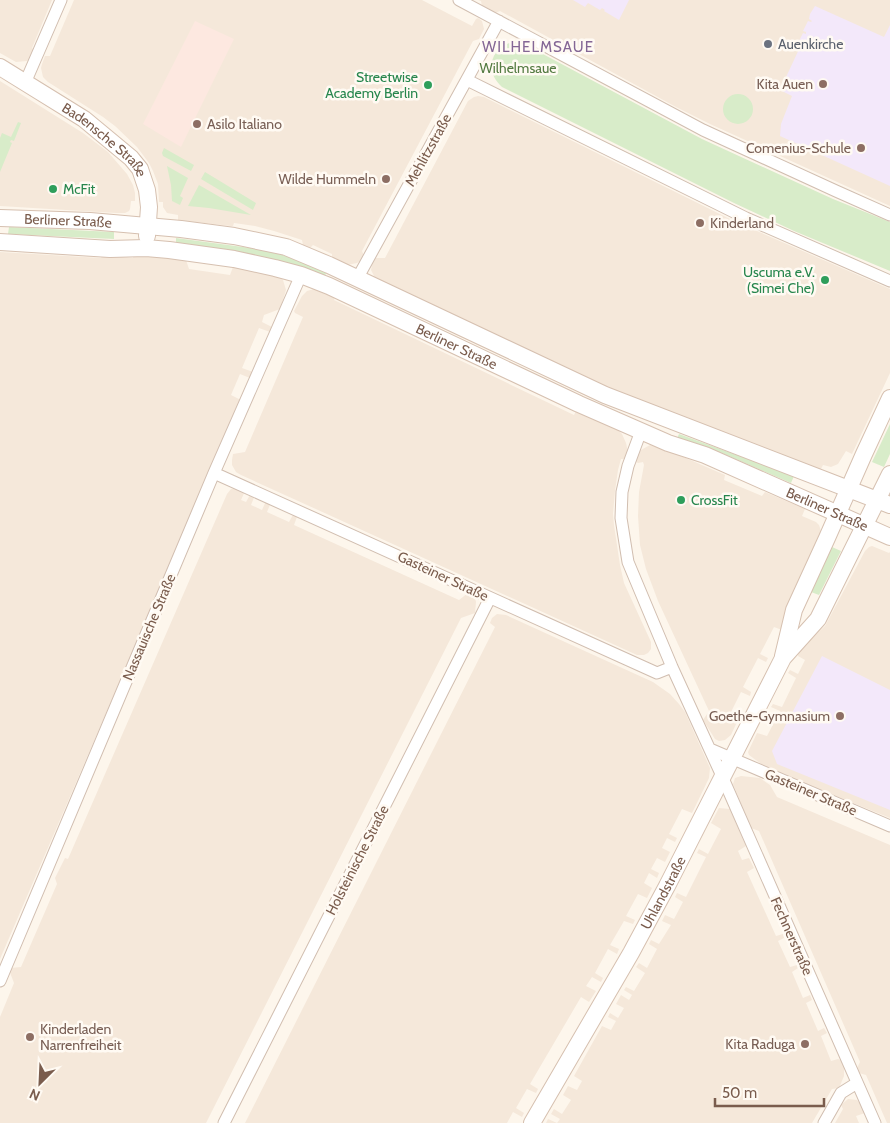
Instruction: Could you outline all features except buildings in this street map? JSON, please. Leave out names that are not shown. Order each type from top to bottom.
[{"type":"main road","name":"Badensche Straße","points":[[0,67],[84,118],[131,158],[140,169],[147,190],[149,207],[146,248]]},
{"type":"main road","name":"Berliner Straße","points":[[0,218],[90,221],[148,226],[234,236],[286,247],[604,395],[884,502]]},
{"type":"main road","name":"Berliner Straße","points":[[0,242],[146,248],[234,260],[274,268],[301,276],[329,286],[641,432],[705,455],[890,537]]},
{"type":"main road","name":"Uhlandstraße","points":[[532,1123],[631,952],[783,658],[794,610],[890,398]]},
{"type":"main road","name":"Uhlandstraße","points":[[783,658],[818,619],[865,526],[884,502],[890,474]]},
{"type":"street","points":[[25,83],[61,0]]},
{"type":"street","points":[[459,0],[703,130],[890,215]]},
{"type":"street","name":"Mehlitzstraße","points":[[357,279],[499,21]]},
{"type":"street","points":[[467,80],[746,218],[890,282]]},
{"type":"street","name":"Nassauische Straße","points":[[0,981],[214,472],[301,276]]},
{"type":"street","name":"Fechnerstraße","points":[[641,432],[628,466],[622,492],[621,518],[628,562],[672,667],[875,1123]]},
{"type":"street","name":"Gasteiner Straße","points":[[214,472],[657,673],[672,667]]},
{"type":"street","name":"Holsteinische Straße","points":[[224,1123],[490,598]]},
{"type":"street","points":[[710,749],[731,759]]},
{"type":"street","name":"Gasteiner Straße","points":[[731,759],[890,826]]},
{"type":"street","points":[[824,1123],[841,1093],[857,1083]]},
{"type":"shaded area","points":[[0,0],[52,0],[32,48],[34,50],[27,61],[16,62],[0,53]]},
{"type":"shaded area","points":[[74,0],[422,0],[472,26],[478,18],[482,21],[484,29],[479,39],[473,41],[362,251],[364,256],[357,263],[347,265],[332,258],[332,254],[313,245],[310,248],[303,245],[302,240],[274,231],[234,223],[231,226],[178,220],[178,215],[167,213],[163,207],[163,202],[159,202],[158,184],[153,171],[137,147],[103,117],[43,77],[41,68],[45,56],[50,56]]},
{"type":"shaded area","points":[[478,0],[890,0],[890,206],[676,107],[500,11],[495,13],[482,6],[481,1]]},
{"type":"shaded area","points":[[573,0],[629,0],[619,20],[602,8],[600,10],[588,3],[585,7]]},
{"type":"shaded area","name":"Kita Auen","points":[[815,6],[884,37],[890,25],[890,186],[780,136],[781,124],[792,96],[780,90],[801,45],[798,43],[803,33],[806,34],[803,31],[808,21],[812,21],[809,19],[810,14]]},
{"type":"shaded area","points":[[195,21],[234,39],[181,147],[143,124]]},
{"type":"shaded area","points":[[0,81],[83,133],[108,152],[127,174],[133,185],[135,201],[131,201],[129,211],[116,213],[0,206]]},
{"type":"shaded area","points":[[478,96],[484,97],[734,221],[890,289],[890,373],[852,454],[846,451],[838,464],[831,467],[823,465],[820,471],[801,462],[608,389],[375,278],[371,270],[374,258],[385,258],[468,101]]},
{"type":"shaded area","points":[[0,252],[101,258],[103,255],[133,258],[134,253],[186,260],[189,269],[230,275],[233,267],[279,276],[283,280],[286,290],[280,309],[264,315],[262,322],[272,327],[270,332],[259,328],[242,368],[253,372],[250,378],[240,374],[231,395],[241,400],[0,959]]},
{"type":"shaded area","points":[[314,289],[335,297],[334,300],[574,415],[576,411],[618,430],[622,434],[628,452],[626,459],[621,459],[618,470],[613,514],[614,525],[624,583],[651,642],[651,649],[648,653],[637,655],[236,472],[232,465],[233,454],[245,452],[303,317],[294,311],[302,296],[307,291]]},
{"type":"shaded area","points":[[650,445],[658,446],[725,475],[724,480],[762,496],[765,492],[805,509],[802,516],[816,522],[821,531],[782,630],[774,627],[760,654],[768,658],[766,662],[758,658],[743,687],[751,692],[750,696],[741,692],[729,716],[737,720],[737,722],[731,735],[725,740],[719,741],[715,739],[703,720],[709,711],[658,601],[646,569],[640,545],[638,516],[639,492],[644,465],[643,462],[636,462],[641,450]]},
{"type":"shaded area","points":[[235,488],[245,491],[241,500],[246,502],[251,493],[255,495],[251,505],[262,510],[266,501],[271,502],[267,512],[289,522],[294,513],[298,514],[294,525],[459,600],[468,593],[472,594],[476,602],[475,613],[461,618],[206,1123],[0,1123],[0,1017],[14,983],[9,970],[10,968],[21,967],[57,884],[55,878],[65,858],[68,859],[227,494],[231,489]]},
{"type":"shaded area","points":[[872,546],[890,552],[890,818],[764,766],[749,755],[748,752],[757,733],[767,736],[780,711],[771,707],[773,704],[782,707],[796,678],[788,673],[790,670],[798,674],[805,660],[798,656],[799,652],[825,626],[865,551]]},
{"type":"shaded area","points":[[497,614],[506,615],[653,682],[670,694],[685,712],[710,768],[709,778],[696,805],[692,813],[682,809],[669,834],[677,838],[675,842],[667,838],[662,848],[670,852],[665,862],[657,858],[651,869],[659,873],[657,878],[649,873],[644,883],[652,888],[647,898],[638,894],[626,916],[635,920],[633,924],[624,921],[610,945],[619,949],[617,954],[608,949],[595,973],[603,978],[601,982],[592,977],[586,986],[596,991],[589,1002],[581,997],[530,1084],[538,1089],[536,1093],[527,1089],[516,1108],[524,1113],[522,1117],[513,1112],[507,1123],[245,1123],[495,627],[490,623]]},
{"type":"shaded area","name":"Goethe-Gymnasium","points":[[822,656],[890,690],[890,810],[777,764],[772,751]]},
{"type":"shaded area","points":[[741,776],[760,778],[770,785],[777,797],[890,845],[890,1123],[887,1123],[866,1075],[859,1073],[857,1068],[860,1062],[759,831],[751,828],[733,784],[735,778]]},
{"type":"shaded area","points":[[719,808],[730,809],[746,846],[738,851],[742,860],[749,858],[754,868],[747,872],[776,936],[783,934],[784,938],[778,941],[790,967],[797,965],[798,968],[792,972],[803,998],[810,995],[812,1000],[806,1003],[818,1031],[824,1028],[827,1033],[821,1036],[831,1061],[841,1060],[844,1067],[844,1076],[839,1088],[832,1089],[812,1123],[557,1123],[560,1119],[551,1114],[554,1109],[562,1114],[571,1100],[563,1095],[568,1086],[577,1090],[582,1081],[574,1076],[602,1026],[611,1030],[616,1021],[608,1017],[610,1013],[618,1018],[624,1008],[616,1004],[621,995],[629,1000],[632,995],[624,990],[626,987],[634,991],[645,973],[636,967],[639,963],[647,968],[657,949],[649,944],[651,940],[659,944],[671,925],[662,921],[665,915],[674,919],[683,902],[675,897],[677,893],[686,897],[706,857],[697,853],[699,849],[708,854],[721,829],[711,823]]},
{"type":"shaded area","points":[[848,1099],[857,1100],[865,1113],[856,1116],[859,1123],[835,1123],[843,1109],[841,1105]]},
{"type":"shaded area","points":[[548,1119],[557,1123],[546,1123]]},
{"type":"green space","name":"Wilhelmsaue","points":[[512,42],[526,45],[702,139],[833,199],[890,222],[890,271],[794,231],[734,203],[502,87],[493,75],[492,62],[498,50]]},
{"type":"green space","points":[[738,94],[749,98],[753,109],[749,120],[738,124],[727,120],[723,109],[727,98]]},
{"type":"green space","points":[[18,122],[21,123],[14,141],[11,140],[10,142],[12,143],[0,172],[0,138],[2,133],[11,137]]},
{"type":"green space","points":[[164,148],[194,165],[191,171],[163,156]]},
{"type":"green space","points":[[167,166],[188,178],[180,196],[183,198],[180,205],[172,201]]},
{"type":"green space","points":[[205,172],[256,203],[253,210],[201,179]]},
{"type":"green space","points":[[199,185],[251,215],[188,206]]},
{"type":"green space","points":[[9,227],[114,232],[114,239],[8,234]]},
{"type":"green space","points":[[176,238],[257,249],[291,257],[327,271],[324,278],[176,245]]},
{"type":"green space","points":[[890,424],[890,454],[884,467],[872,462]]},
{"type":"green space","points":[[679,434],[794,476],[791,483],[722,453],[677,439]]},
{"type":"green space","points":[[832,547],[841,551],[819,595],[811,592]]},
{"type":"place","name":"Auenkirche","points":[[768,44]]},
{"type":"place","name":"Kita Auen","points":[[823,84]]},
{"type":"place","name":"Streetwise Academy Berlin","points":[[428,85]]},
{"type":"place","name":"Asilo Italiano","points":[[197,124]]},
{"type":"place","name":"Comenius-Schule","points":[[861,148]]},
{"type":"place","name":"Wilde Hummeln","points":[[386,179]]},
{"type":"place","name":"McFit","points":[[53,189]]},
{"type":"place","name":"Kinderland","points":[[700,223]]},
{"type":"place","name":"Uscuma e.V. (Simei Che)","points":[[825,280]]},
{"type":"place","name":"CrossFit","points":[[681,500]]},
{"type":"place","name":"Goethe-Gymnasium","points":[[840,716]]},
{"type":"place","name":"Kinderladen Narrenfreiheit","points":[[30,1037]]},
{"type":"place","name":"Kita Raduga","points":[[805,1044]]},
{"type":"district","name":"WILHELMSAUE","points":[[538,47]]}]
